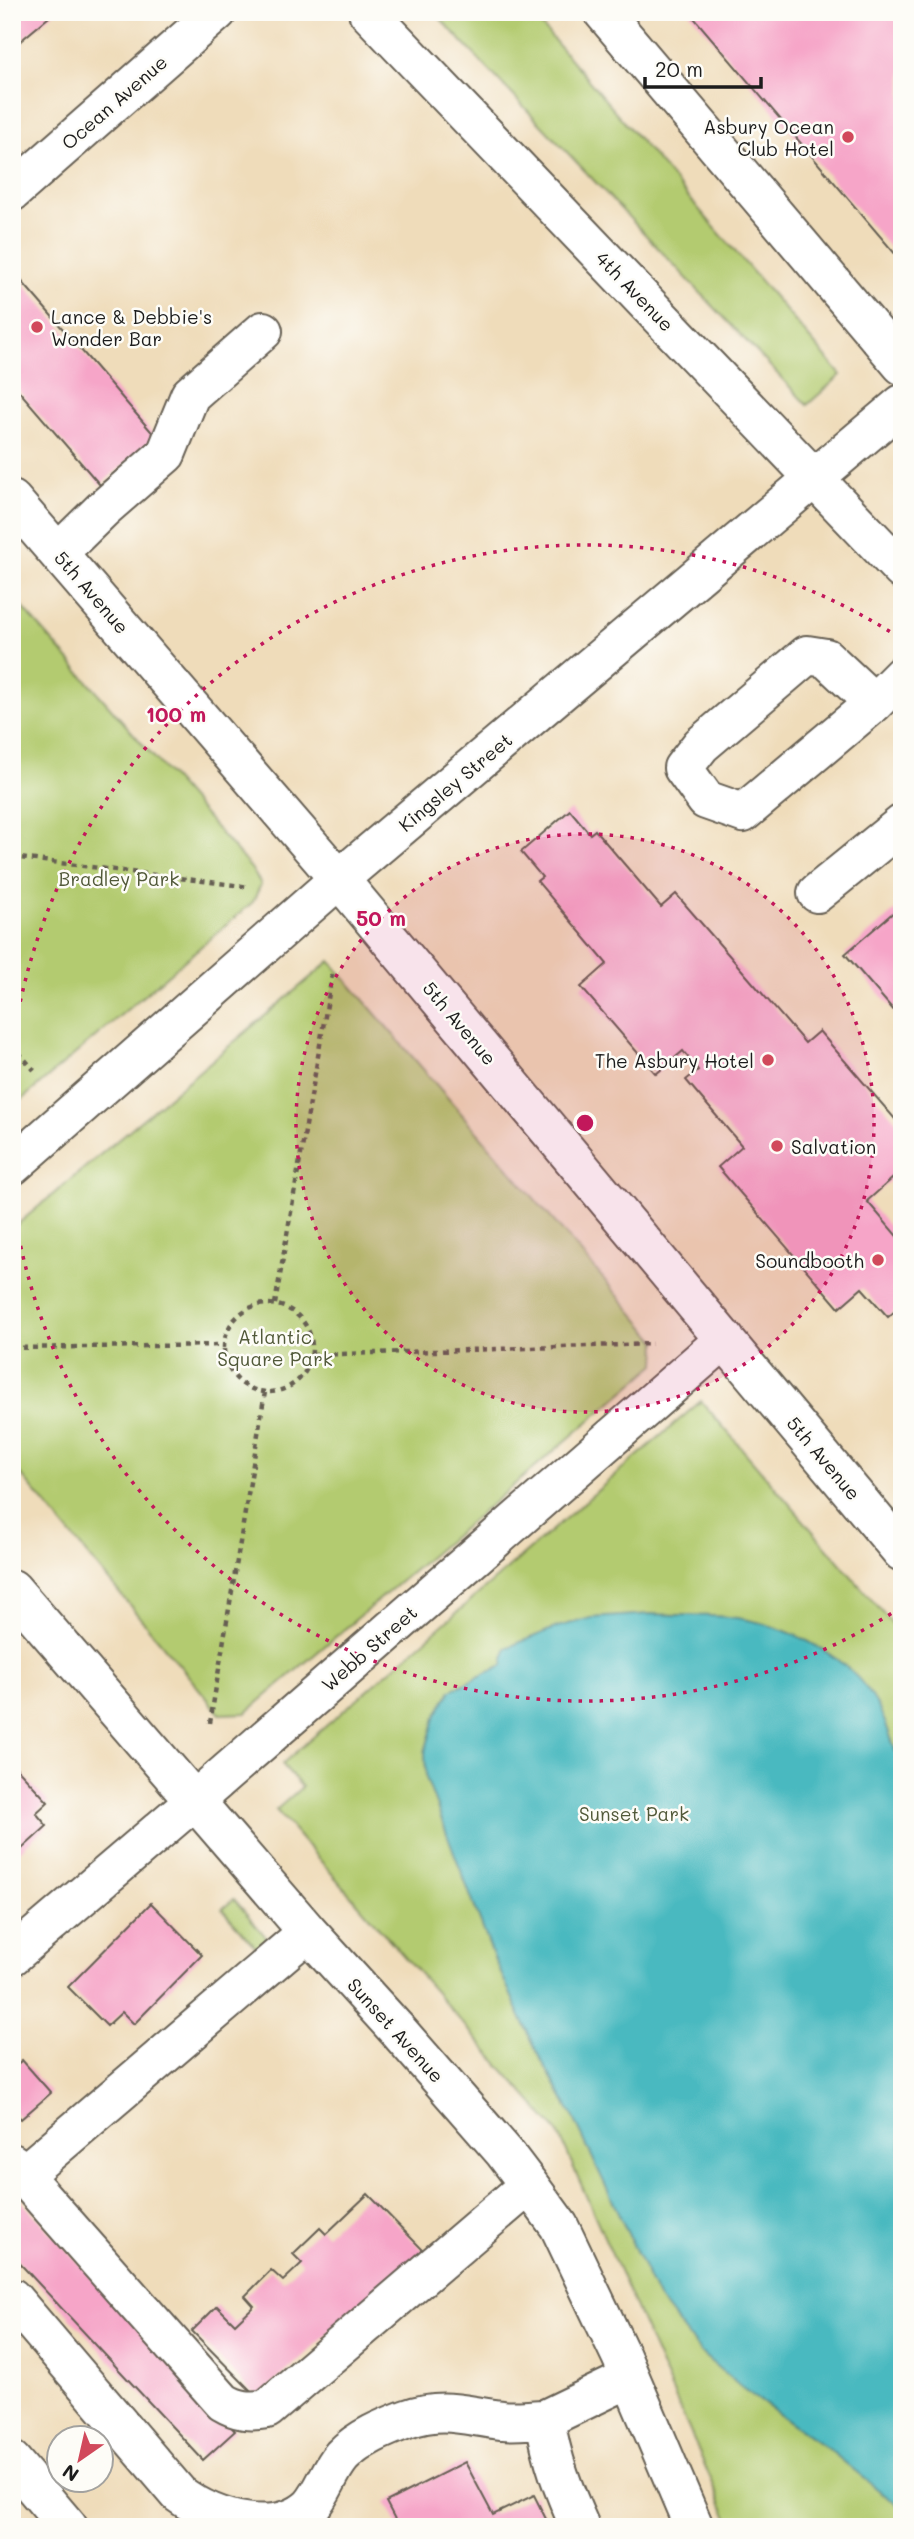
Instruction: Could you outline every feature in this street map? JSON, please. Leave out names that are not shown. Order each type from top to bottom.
[{"type":"street","name":"Ocean Avenue","points":[[12,192],[217,12]]},
{"type":"street","name":"4th Avenue","points":[[368,12],[902,570]]},
{"type":"street","points":[[603,12],[902,365]]},
{"type":"street","points":[[58,553],[166,454],[190,395],[263,331]]},
{"type":"street","name":"Kingsley Street","points":[[12,1166],[339,879],[902,404]]},
{"type":"street","name":"5th Avenue","points":[[12,500],[339,879],[902,1552]]},
{"type":"street","points":[[874,704],[826,658],[807,655],[701,745],[683,768],[706,800],[743,813],[874,704],[902,676]]},
{"type":"street","points":[[817,892],[902,824]]},
{"type":"street","name":"Webb Street","points":[[12,1956],[725,1339]]},
{"type":"street","name":"Sunset Avenue","points":[[12,1589],[308,1932],[504,2152],[559,2226],[630,2378],[694,2527]]},
{"type":"street","points":[[308,1932],[59,2145],[18,2169],[223,2402],[236,2409],[252,2412],[267,2409],[529,2185]]},
{"type":"street","points":[[12,2298],[179,2494],[208,2512],[257,2526],[276,2526],[293,2520],[310,2508],[331,2472],[349,2450],[369,2435],[408,2419],[430,2413],[452,2412],[504,2421],[545,2419],[630,2378]]},
{"type":"street","points":[[545,2419],[556,2472],[580,2527]]},
{"type":"street","points":[[12,2461],[68,2527]]},
{"type":"path","points":[[12,856],[250,887]]},
{"type":"path","points":[[275,1304],[333,970]]},
{"type":"path","points":[[12,1045],[34,1070]]},
{"type":"path","points":[[260,1304],[275,1304],[288,1308],[299,1316],[308,1328],[312,1355],[299,1380],[286,1389],[256,1391],[232,1374],[225,1360],[223,1345],[227,1330],[247,1309],[260,1304]]},
{"type":"path","points":[[312,1355],[652,1344]]},
{"type":"path","points":[[12,1348],[223,1345]]},
{"type":"path","points":[[210,1723],[265,1392]]},
{"type":"green space","points":[[434,12],[530,12],[841,375],[807,405]]},
{"type":"green space","name":"Bradley Park","points":[[12,595],[251,868],[261,884],[253,902],[12,1108]]},
{"type":"green space","name":"Atlantic Square Park","points":[[330,961],[657,1341],[656,1364],[246,1713],[220,1714],[12,1464],[12,1229]]},
{"type":"green space","name":"Sunset Park","points":[[701,1401],[902,1635],[902,2527],[732,2527],[558,2132],[276,1810],[302,1787],[282,1764]]},
{"type":"green space","points":[[234,1899],[272,1944],[264,1956],[222,1909]]},
{"type":"water","name":"Sunset Park","points":[[650,1614],[754,1621],[795,1635],[822,1649],[847,1667],[873,1698],[887,1727],[901,1768],[902,2509],[832,2452],[742,2388],[703,2355],[658,2298],[573,2116],[539,2056],[494,1958],[426,1778],[425,1752],[435,1718],[451,1690],[503,1665],[506,1648],[557,1627],[591,1618]]},
{"type":"building","points":[[12,12],[55,12],[12,48]]},
{"type":"building","name":"Asbury Ocean Club Hotel","points":[[689,12],[902,12],[902,262]]},
{"type":"building","name":"Lance & Debbie's Wonder Bar","points":[[12,270],[156,437],[100,485],[12,383]]},
{"type":"building","name":"The Asbury Hotel","points":[[570,810],[590,834],[595,830],[661,907],[676,894],[805,1043],[819,1031],[902,1127],[902,1170],[867,1201],[902,1242],[902,1305],[888,1317],[862,1288],[839,1308],[718,1167],[742,1146],[686,1080],[698,1070],[683,1051],[656,1074],[581,987],[607,964],[537,881],[542,877],[521,852]]},
{"type":"building","points":[[902,905],[902,1020],[845,954]]},
{"type":"building","points":[[12,1763],[48,1802],[36,1813],[47,1826],[12,1858]]},
{"type":"building","points":[[151,1903],[202,1955],[134,2024],[122,2012],[107,2026],[68,1987]]},
{"type":"building","points":[[22,2060],[51,2093],[21,2119],[12,2109],[12,2069]]},
{"type":"building","points":[[12,2191],[235,2431],[203,2460],[12,2255]]},
{"type":"building","points":[[368,2194],[424,2251],[370,2318],[358,2305],[258,2398],[192,2331],[217,2306],[235,2324],[254,2306],[245,2296],[271,2270],[283,2281],[302,2263],[293,2254],[320,2228],[326,2234]]},
{"type":"building","points":[[465,2462],[493,2515],[534,2495],[550,2527],[399,2527],[386,2502]]},
{"type":"place","name":"Asbury Ocean Club Hotel","points":[[848,137]]},
{"type":"place","name":"Lance & Debbie's Wonder Bar","points":[[37,327]]},
{"type":"place","name":"The Asbury Hotel","points":[[768,1060]]},
{"type":"place","name":"Salvation","points":[[777,1146]]},
{"type":"place","name":"Soundbooth","points":[[878,1260]]}]
